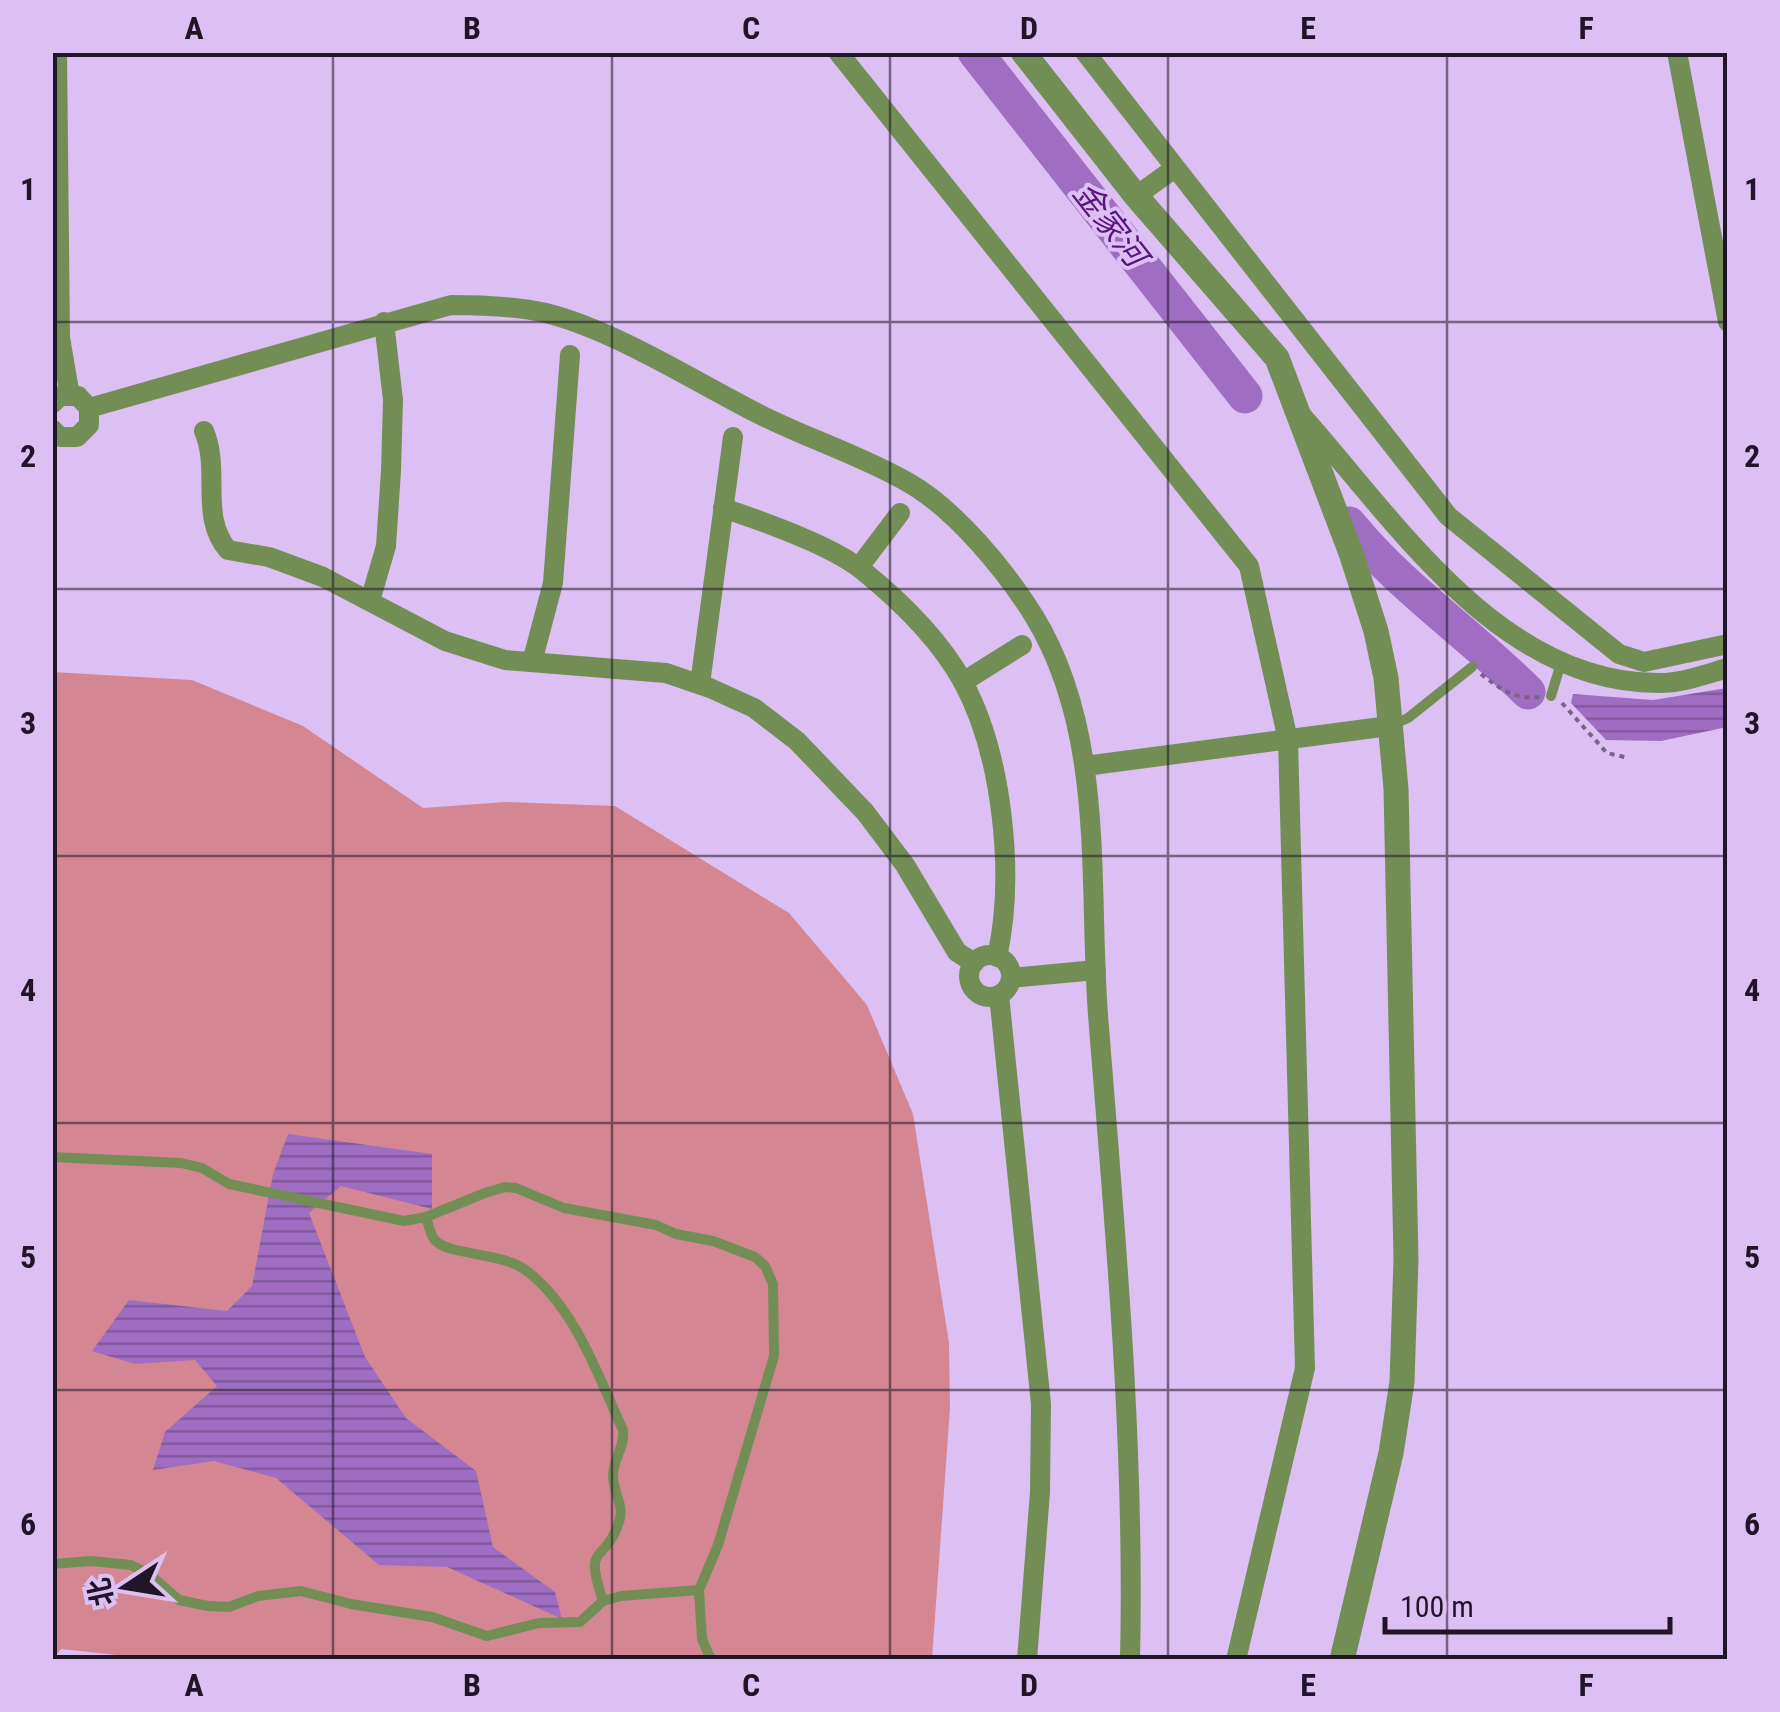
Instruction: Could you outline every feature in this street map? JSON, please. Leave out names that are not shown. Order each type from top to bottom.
[{"type":"street","points":[[52,429],[60,437],[77,438],[89,426],[89,408],[78,396],[61,400],[55,140],[58,52]]},
{"type":"street","points":[[838,52],[1249,566],[1288,740],[1305,1368],[1236,1660]]},
{"type":"street","points":[[1023,52],[1136,196],[1278,358],[1351,553],[1376,631],[1386,678],[1396,789],[1405,1220],[1402,1382],[1392,1453],[1342,1660]]},
{"type":"street","points":[[1085,52],[1448,516],[1619,654],[1644,662],[1728,644]]},
{"type":"street","points":[[1677,52],[1728,322]]},
{"type":"street","points":[[1136,196],[1175,168]]},
{"type":"street","points":[[89,408],[451,304],[547,313],[599,332],[772,421],[911,484],[946,512],[998,565],[1034,618],[1070,690],[1085,766],[1132,1497],[1130,1660]]},
{"type":"street","points":[[370,600],[386,546],[391,471],[393,400],[384,322]]},
{"type":"street","points":[[1278,358],[1306,334]]},
{"type":"street","points":[[532,662],[553,583],[570,355]]},
{"type":"street","points":[[1299,412],[1425,558],[1472,604],[1515,638],[1561,663],[1608,676],[1662,683],[1728,668]]},
{"type":"street","points":[[204,432],[211,447],[213,528],[228,550],[269,557],[323,577],[445,641],[505,660],[666,672],[754,708],[796,742],[865,812],[905,865],[957,952],[974,963]]},
{"type":"street","points":[[700,684],[734,437]]},
{"type":"street","points":[[724,508],[775,526],[859,568],[919,623],[963,682],[992,756],[1006,918],[998,957]]},
{"type":"street","points":[[859,568],[900,513]]},
{"type":"street","points":[[963,682],[1022,645]]},
{"type":"street","points":[[1085,766],[1389,726]]},
{"type":"street","points":[[1027,1660],[1040,1492],[1041,1404],[1005,986],[1008,966],[998,957],[983,957],[974,963],[969,976],[976,992],[992,997],[1005,986],[1096,970]]},
{"type":"lane","points":[[1551,696],[1561,663]]},
{"type":"lane","points":[[1389,726],[1408,718],[1472,667]]},
{"type":"lane","points":[[52,1157],[181,1163],[202,1168],[237,1186],[404,1221],[426,1217],[485,1193],[516,1188],[564,1208],[656,1224],[676,1234],[713,1240],[755,1257],[765,1266],[772,1284],[774,1356],[718,1545],[699,1590],[702,1639],[711,1660]]},
{"type":"lane","points":[[426,1217],[434,1239],[444,1248],[491,1254],[528,1272],[550,1296],[592,1360],[624,1440],[612,1478],[621,1517],[618,1527],[595,1556],[593,1566],[603,1601]]},
{"type":"lane","points":[[52,1564],[91,1561],[130,1565],[149,1574],[179,1600],[208,1606],[228,1607],[258,1596],[301,1591],[432,1618],[488,1636],[539,1623],[580,1622],[603,1601],[621,1596],[699,1590]]},
{"type":"shaded area","points":[[52,672],[192,680],[303,726],[423,808],[505,802],[615,806],[789,913],[867,1005],[913,1114],[949,1343],[950,1408],[932,1659],[163,1660],[61,1649],[53,1659]]},
{"type":"shaded area","points":[[1727,688],[1727,727],[1661,741],[1606,740],[1571,703],[1573,694],[1653,700]]},
{"type":"shaded area","points":[[288,1134],[432,1154],[432,1209],[341,1186],[309,1213],[365,1357],[406,1418],[476,1471],[493,1547],[555,1592],[562,1619],[447,1567],[379,1565],[276,1478],[214,1461],[153,1470],[165,1432],[217,1386],[195,1360],[135,1364],[92,1351],[129,1300],[227,1311],[252,1286],[273,1174]]},
{"type":"waterway","name":"金家河","points":[[975,52],[1245,396]]},
{"type":"waterway","name":"金家河","points":[[1349,524],[1413,590],[1528,692]]}]
